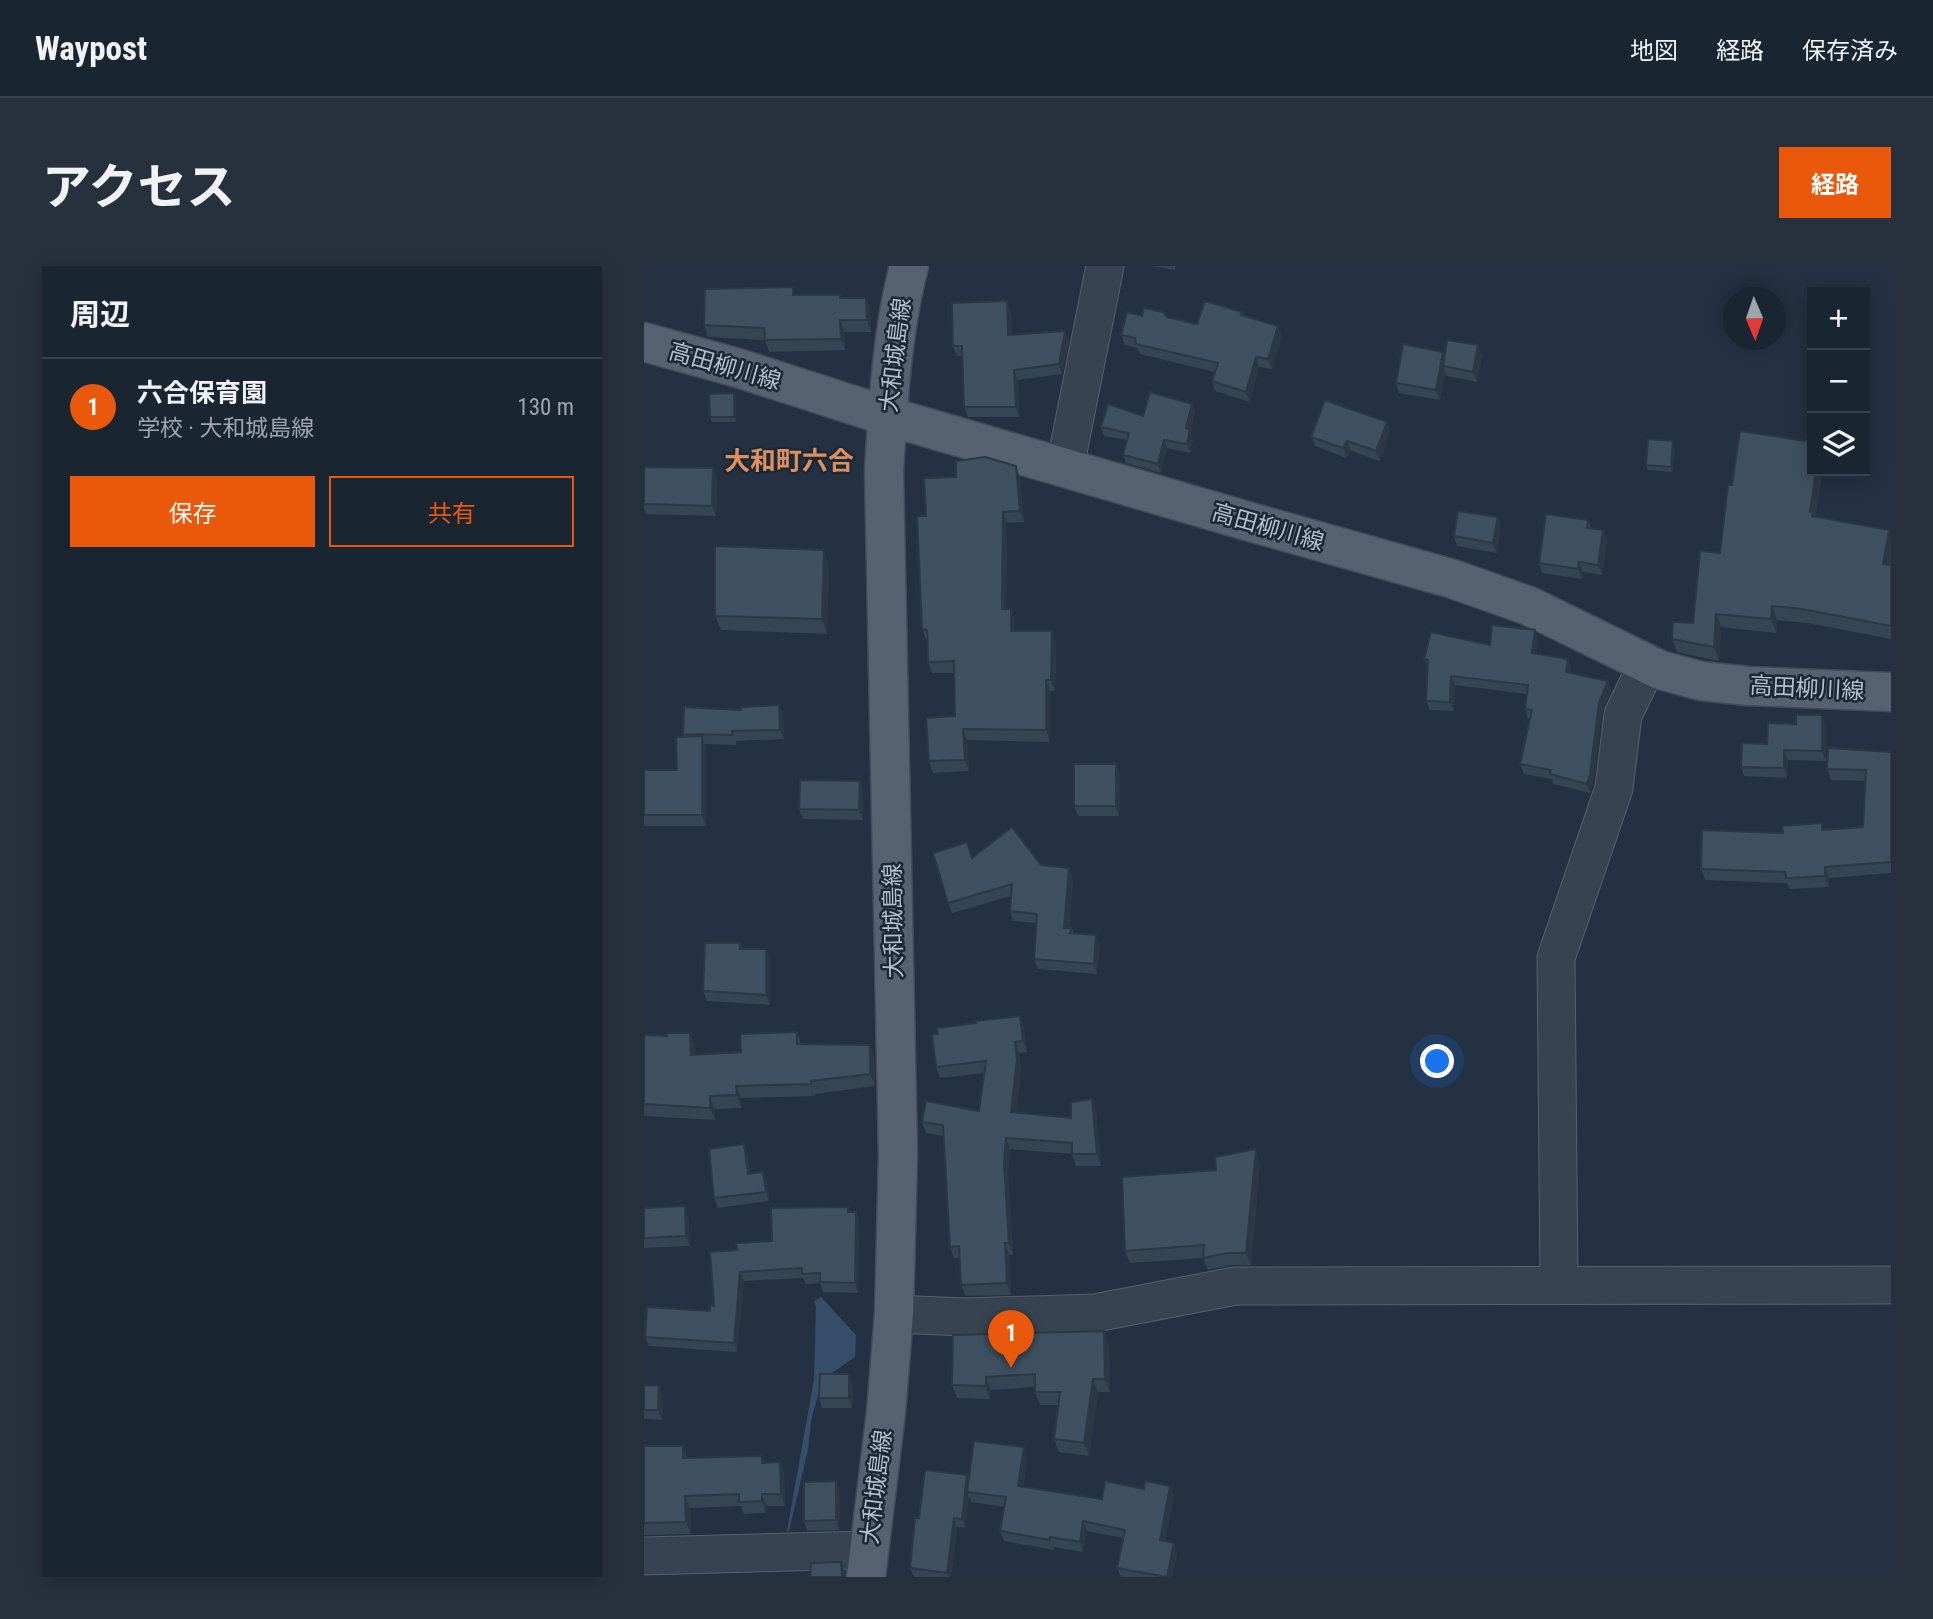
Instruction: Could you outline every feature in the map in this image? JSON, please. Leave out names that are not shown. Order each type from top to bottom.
[{"type":"main road","name":"大和城島線","points":[[867,1564],[886,1412],[894,1314],[898,1154],[884,485],[887,416],[901,296],[909,266]]},
{"type":"main road","name":"高田柳川線","points":[[644,342],[1247,522],[1453,579],[1529,606],[1660,670],[1701,681],[1736,685],[1891,692]]},
{"type":"street","points":[[1065,467],[1105,266]]},
{"type":"street","points":[[1559,1285],[1556,958],[1614,788],[1623,715],[1648,663]]},
{"type":"street","points":[[894,1314],[965,1317],[1095,1313],[1235,1286],[1891,1284]]},
{"type":"street","points":[[644,1556],[867,1564]]},
{"type":"water","points":[[821,1297],[856,1335],[855,1357],[822,1380],[811,1421],[808,1450],[787,1531],[814,1379],[814,1301]]},
{"type":"building","points":[[793,287],[793,295],[866,298],[867,320],[840,320],[841,339],[765,340],[764,328],[704,325],[705,289]]},
{"type":"building","points":[[1007,301],[1008,335],[1065,331],[1059,364],[1014,370],[1016,407],[964,407],[962,346],[953,346],[952,303]]},
{"type":"building","points":[[1205,301],[1278,326],[1268,359],[1256,357],[1246,392],[1212,381],[1218,363],[1136,344],[1135,338],[1121,335],[1127,312],[1142,316],[1144,308],[1197,324]]},
{"type":"building","points":[[1447,340],[1478,345],[1473,372],[1443,366]]},
{"type":"building","points":[[1403,344],[1443,352],[1436,390],[1396,383]]},
{"type":"building","points":[[1150,392],[1192,404],[1186,428],[1190,430],[1187,444],[1164,440],[1158,464],[1123,455],[1129,433],[1101,427],[1108,404],[1143,416]]},
{"type":"building","points":[[734,393],[734,417],[710,417],[709,394]]},
{"type":"building","points":[[1325,400],[1387,422],[1376,451],[1347,441],[1343,448],[1311,437]]},
{"type":"building","points":[[1740,431],[1807,441],[1807,476],[1815,476],[1810,512],[1813,512],[1812,516],[1889,530],[1883,564],[1891,565],[1891,626],[1772,606],[1771,619],[1716,614],[1714,647],[1672,639],[1673,622],[1693,623],[1700,551],[1720,553],[1728,485],[1732,485]]},
{"type":"building","points":[[1648,439],[1673,441],[1671,467],[1646,465]]},
{"type":"building","points":[[985,457],[1016,466],[1020,511],[1003,512],[1002,609],[1011,609],[1011,631],[1052,631],[1051,680],[1046,680],[1046,730],[963,729],[965,760],[929,761],[926,718],[955,716],[954,661],[928,662],[927,630],[922,629],[917,516],[926,516],[924,478],[956,477],[956,461]]},
{"type":"building","points":[[644,467],[713,468],[712,506],[644,504]]},
{"type":"building","points":[[1458,511],[1498,517],[1493,543],[1454,536]]},
{"type":"building","points":[[1546,514],[1588,520],[1587,528],[1603,530],[1598,565],[1579,562],[1578,569],[1539,563]]},
{"type":"building","points":[[715,546],[824,550],[822,619],[715,616]]},
{"type":"building","points":[[1492,625],[1535,630],[1532,653],[1568,659],[1566,672],[1608,681],[1599,703],[1587,784],[1550,774],[1551,770],[1520,764],[1532,710],[1525,709],[1528,685],[1451,676],[1450,702],[1426,701],[1428,660],[1424,659],[1431,632],[1490,645]]},
{"type":"building","points":[[779,705],[780,730],[732,731],[732,735],[683,734],[684,707],[741,710],[741,707]]},
{"type":"building","points":[[1796,715],[1822,715],[1822,751],[1784,750],[1784,768],[1741,767],[1742,743],[1767,744],[1768,723],[1796,724]]},
{"type":"building","points":[[702,736],[702,815],[644,815],[644,770],[677,770],[676,737]]},
{"type":"building","points":[[1828,748],[1891,752],[1891,862],[1825,867],[1825,876],[1786,878],[1785,872],[1701,869],[1702,830],[1783,833],[1782,826],[1822,823],[1822,830],[1863,827],[1866,770],[1827,769]]},
{"type":"building","points":[[1074,764],[1116,764],[1116,806],[1074,806]]},
{"type":"building","points":[[800,780],[860,781],[859,810],[799,809]]},
{"type":"building","points":[[1012,827],[1041,865],[1069,868],[1064,928],[1072,928],[1070,933],[1096,935],[1094,964],[1034,959],[1037,914],[1010,911],[1012,884],[948,903],[933,853],[967,842],[972,858]]},
{"type":"building","points":[[705,943],[740,943],[740,949],[766,949],[766,995],[703,991]]},
{"type":"building","points":[[1020,1016],[1023,1041],[1015,1042],[1017,1059],[1011,1112],[1071,1118],[1071,1102],[1092,1099],[1097,1154],[1072,1154],[1072,1143],[1006,1138],[1004,1163],[1009,1243],[1005,1243],[1007,1283],[961,1285],[959,1246],[950,1247],[943,1125],[922,1122],[926,1101],[979,1111],[986,1061],[936,1067],[932,1035],[938,1034],[937,1028]]},
{"type":"building","points":[[797,1032],[797,1044],[870,1045],[870,1074],[811,1081],[811,1084],[736,1086],[737,1095],[710,1096],[710,1108],[644,1104],[644,1035],[690,1033],[691,1055],[741,1052],[740,1034]]},
{"type":"building","points":[[744,1144],[748,1174],[763,1172],[766,1192],[714,1198],[709,1149]]},
{"type":"building","points":[[1256,1149],[1246,1253],[1227,1253],[1203,1258],[1204,1245],[1125,1251],[1122,1177],[1216,1170],[1215,1157]]},
{"type":"building","points":[[685,1206],[686,1236],[644,1238],[644,1208]]},
{"type":"building","points":[[848,1207],[848,1212],[856,1212],[855,1283],[820,1282],[820,1273],[802,1274],[802,1268],[740,1272],[734,1343],[645,1337],[647,1307],[710,1311],[710,1305],[714,1306],[710,1252],[737,1250],[736,1243],[772,1241],[771,1208]]},
{"type":"building","points":[[1104,1331],[1105,1379],[1093,1379],[1084,1443],[1054,1439],[1060,1392],[1035,1392],[1035,1374],[986,1377],[986,1386],[952,1385],[953,1335]]},
{"type":"building","points":[[820,1374],[849,1374],[849,1398],[819,1398]]},
{"type":"building","points":[[644,1385],[659,1386],[658,1410],[644,1410]]},
{"type":"building","points":[[974,1441],[1024,1447],[1018,1486],[1102,1499],[1105,1481],[1144,1489],[1145,1481],[1170,1486],[1160,1540],[1174,1543],[1167,1577],[1117,1568],[1125,1530],[1083,1521],[1080,1542],[1050,1537],[1050,1540],[1000,1531],[1006,1497],[967,1492]]},
{"type":"building","points":[[644,1446],[683,1446],[683,1458],[762,1456],[762,1463],[780,1462],[781,1494],[762,1494],[762,1501],[739,1502],[739,1494],[685,1496],[686,1522],[644,1523]]},
{"type":"building","points":[[925,1470],[967,1475],[962,1519],[954,1518],[947,1573],[910,1568],[915,1518],[919,1518]]},
{"type":"building","points":[[836,1481],[836,1520],[804,1521],[804,1482]]},
{"type":"building","points":[[841,1562],[843,1577],[810,1577],[811,1563]]},
{"type":"place","name":"六合保育園","points":[[1011,1368]]},
{"type":"district","name":"大和町六合","points":[[789,461]]}]
